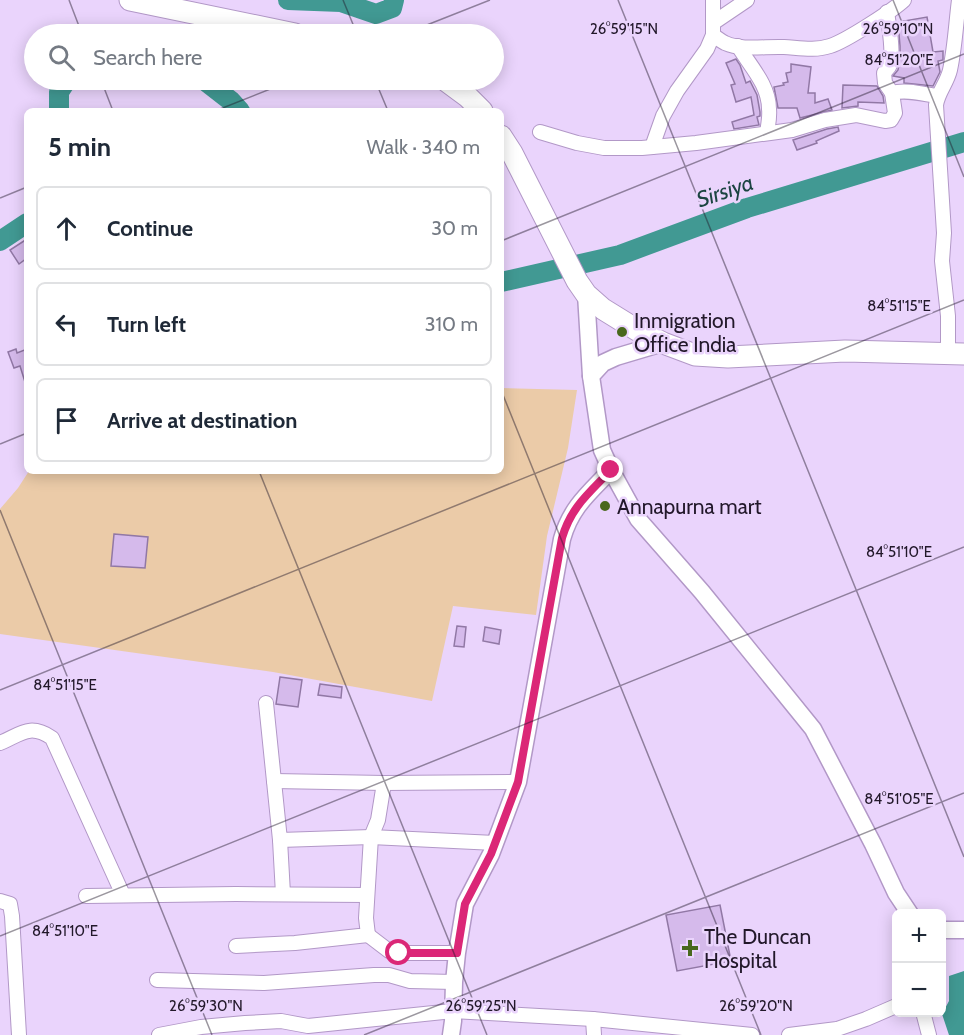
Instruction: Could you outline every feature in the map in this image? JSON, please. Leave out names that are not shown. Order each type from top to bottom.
[{"type":"main road","points":[[130,0],[246,24]]},
{"type":"main road","points":[[459,90],[479,108]]},
{"type":"main road","points":[[504,141],[582,287],[603,309],[663,343],[696,354],[728,357],[845,351],[956,354]]},
{"type":"street","points":[[652,147],[663,116],[677,91],[707,49],[713,29],[713,0]]},
{"type":"street","points":[[713,29],[747,0]]},
{"type":"street","points":[[713,29],[725,43],[738,46],[810,49],[830,46],[848,38],[904,0]]},
{"type":"street","points":[[956,354],[948,316],[942,261],[944,233],[937,101],[949,72],[959,0]]},
{"type":"street","points":[[540,132],[604,148],[652,147],[792,130],[825,120],[856,115],[885,121],[891,120],[895,113],[892,93],[885,83],[884,73],[890,66],[891,58],[887,12]]},
{"type":"street","points":[[738,46],[758,74],[765,91],[770,107],[767,133]]},
{"type":"street","points":[[892,93],[912,92],[937,101]]},
{"type":"street","points":[[582,287],[591,376],[602,450],[611,470],[638,519],[709,601],[813,729],[896,893],[907,909]]},
{"type":"street","points":[[591,376],[603,363],[616,357],[663,343]]},
{"type":"street","points":[[451,1035],[457,953],[465,904],[495,843],[518,782],[562,538],[566,524],[575,508],[611,470]]},
{"type":"street","points":[[266,703],[283,894]]},
{"type":"street","points":[[0,743],[28,731],[41,731],[52,738],[123,895]]},
{"type":"street","points":[[274,781],[518,782]]},
{"type":"street","points":[[368,935],[366,918],[371,837],[378,820],[384,783]]},
{"type":"street","points":[[280,840],[371,837],[495,843]]},
{"type":"street","points":[[86,896],[367,895]]},
{"type":"street","points":[[0,901],[10,904],[12,916],[19,1035]]},
{"type":"street","points":[[946,930],[964,930]]},
{"type":"street","points":[[236,946],[295,943],[368,935],[389,951],[457,953]]},
{"type":"street","points":[[157,980],[264,983],[389,975],[410,981],[454,982]]},
{"type":"street","points":[[789,1035],[837,1029],[892,1008]]},
{"type":"street","points":[[159,1035],[281,1020],[308,1026],[453,1011],[593,1019],[752,1035]]},
{"type":"street","points":[[924,1017],[929,1035]]},
{"type":"street","points":[[593,1019],[594,1035]]},
{"type":"shaded area","points":[[504,388],[577,390],[568,448],[547,536],[536,615],[453,606],[432,701],[273,672],[0,634],[0,509],[27,474],[504,474]]},
{"type":"shaded area","points":[[964,971],[964,1035],[949,1035],[943,1017],[946,1017],[946,1007],[949,1001],[949,976]]},
{"type":"building","points":[[927,17],[933,52],[943,51],[943,60],[938,61],[940,72],[933,86],[904,83],[904,78],[893,76],[898,70],[900,60],[898,22]]},
{"type":"building","points":[[736,59],[746,83],[750,81],[757,95],[760,116],[757,117],[759,125],[734,129],[732,122],[754,115],[751,97],[736,102],[731,85],[735,84],[726,63]]},
{"type":"building","points":[[791,64],[811,67],[808,93],[815,93],[815,103],[828,99],[832,110],[800,118],[797,108],[778,108],[774,87],[788,82],[786,73],[791,72]]},
{"type":"building","points":[[843,85],[877,86],[884,103],[858,102],[858,106],[842,108]]},
{"type":"building","points":[[838,127],[839,131],[816,141],[817,143],[797,150],[793,140]]},
{"type":"building","points":[[24,241],[24,260],[19,264],[10,250]]},
{"type":"building","points":[[16,349],[17,353],[24,350],[24,379],[20,366],[14,368],[8,352]]},
{"type":"building","points":[[114,534],[148,537],[145,568],[111,566]]},
{"type":"building","points":[[457,626],[466,627],[464,647],[454,646]]},
{"type":"building","points":[[485,627],[501,630],[499,644],[483,641]]},
{"type":"building","points":[[280,677],[302,680],[298,707],[276,704]]},
{"type":"building","points":[[320,684],[342,687],[341,698],[318,695]]},
{"type":"building","points":[[720,905],[731,961],[677,971],[666,915]]},
{"type":"waterway","name":"Sirsiya","points":[[288,0],[341,2],[376,14],[392,8],[394,0]]},
{"type":"waterway","name":"Sirsiya","points":[[59,108],[60,90]]},
{"type":"waterway","name":"Sirsiya","points":[[217,90],[237,108]]},
{"type":"waterway","name":"Sirsiya","points":[[504,281],[620,255],[747,208],[964,142]]},
{"type":"waterway","name":"Sirsiya","points":[[0,241],[24,225]]},
{"type":"place","name":"Inmigration Office India","points":[[622,332]]},
{"type":"place","name":"Annapurna mart","points":[[605,506]]},
{"type":"place","name":"The Duncan Hospital","points":[[690,948]]},
{"type":"route","points":[[399,953],[457,953],[465,904],[491,854],[518,782],[566,524],[575,508],[611,470]]}]
